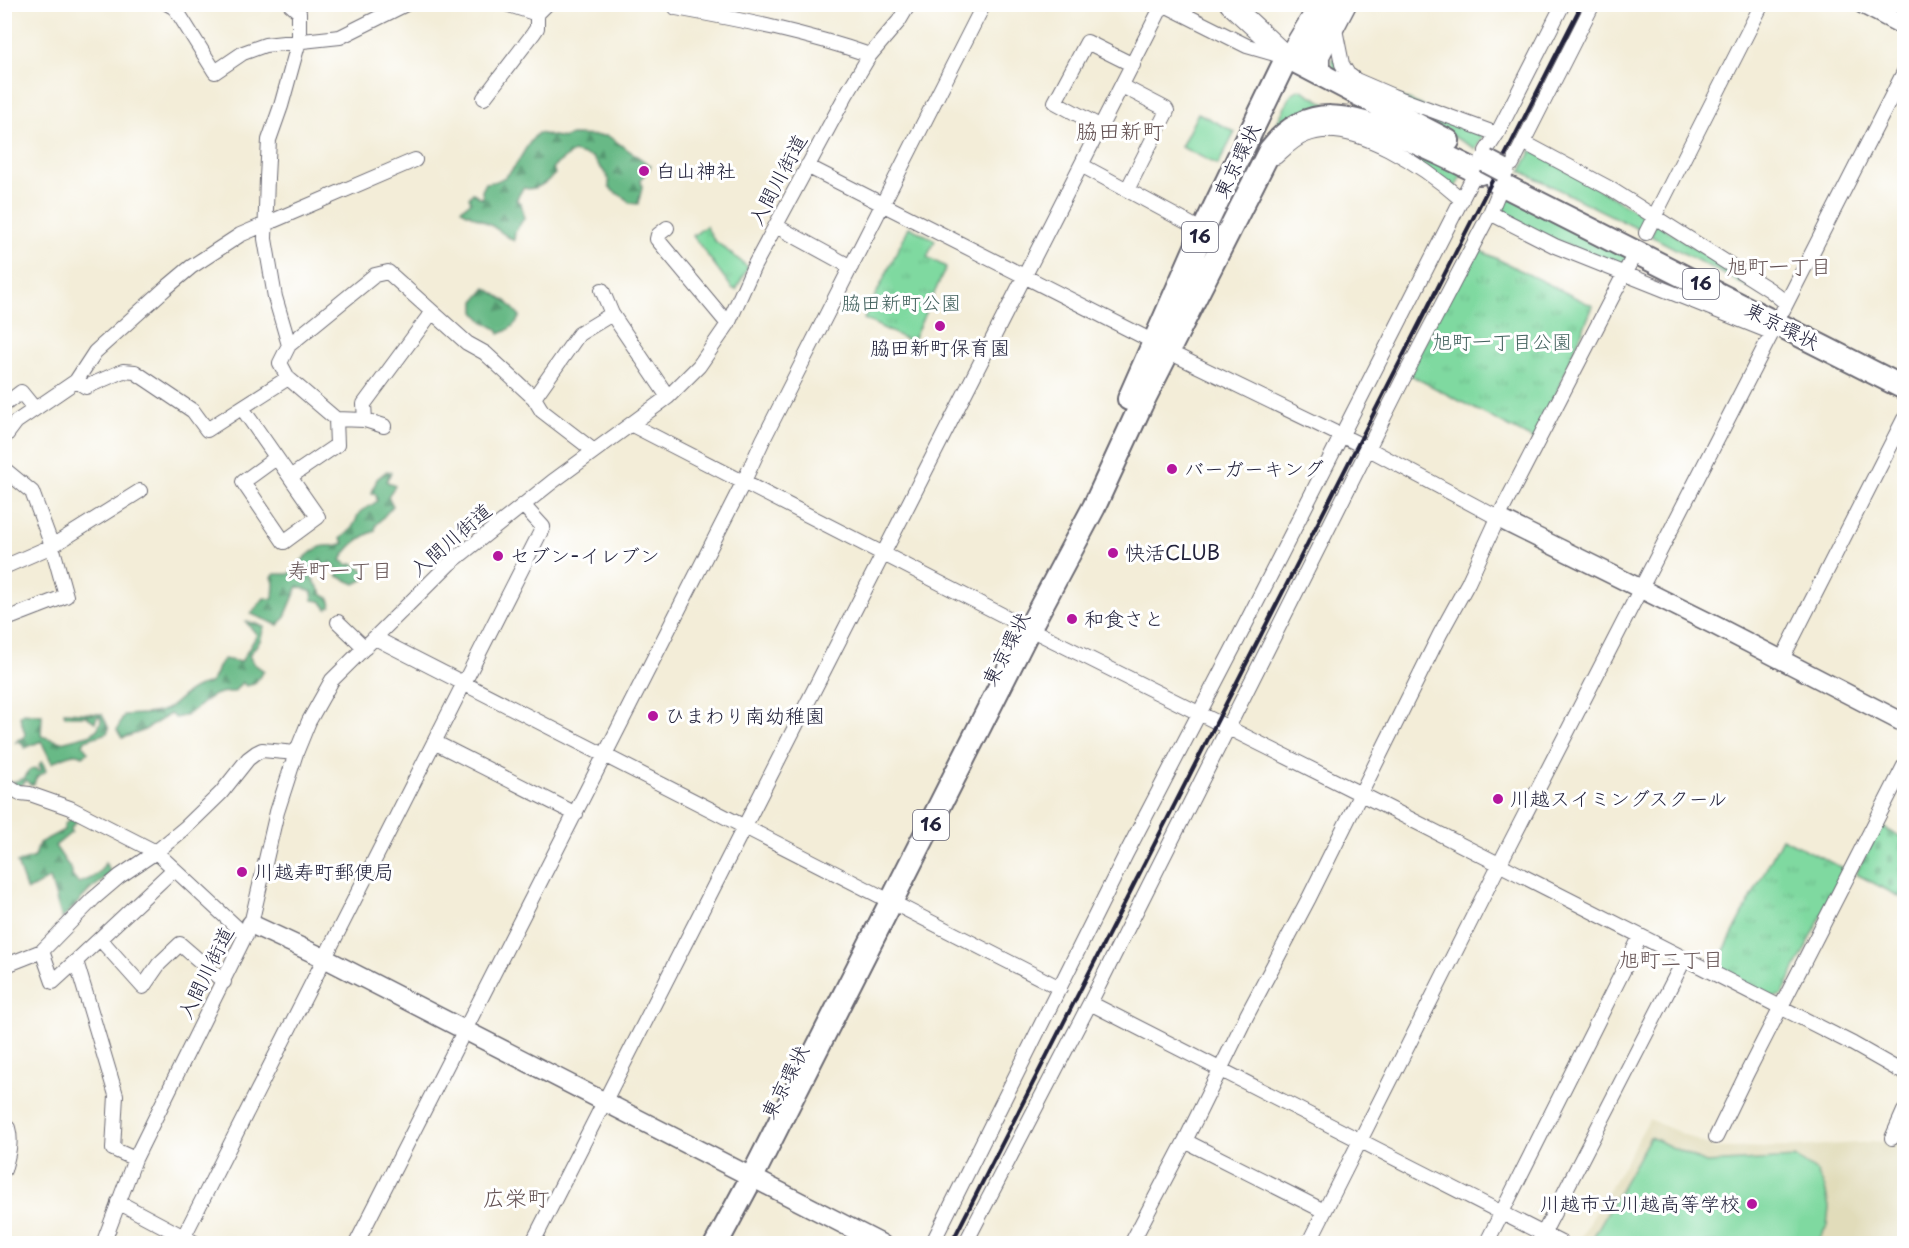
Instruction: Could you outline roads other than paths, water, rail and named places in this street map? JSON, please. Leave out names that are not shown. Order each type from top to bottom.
[{"type":"highway","name":"東京環状","points":[[1293,64],[1329,80],[1492,172],[1780,318],[1905,388]]},
{"type":"highway","name":"東京環状","points":[[1141,405],[1203,231],[1293,64]]},
{"type":"highway","name":"東京環状","points":[[1024,626],[1094,507],[1141,405],[1192,280],[1293,64]]},
{"type":"highway","points":[[1293,64],[1310,84],[1432,149]]},
{"type":"highway","name":"東京環状","points":[[716,1244],[746,1174],[1024,626],[1120,420],[1270,150],[1287,132],[1308,121],[1331,116],[1362,121],[1492,172]]},
{"type":"highway","name":"東京環状","points":[[1780,318],[1905,373]]},
{"type":"highway","name":"東京環状","points":[[700,1244],[746,1174]]},
{"type":"main road","points":[[1230,4],[1293,64]]},
{"type":"street","points":[[168,4],[175,8],[215,72],[243,53],[265,45],[340,37],[406,4]]},
{"type":"street","points":[[289,345],[275,297],[265,239],[269,140],[299,41],[299,12],[290,4]]},
{"type":"street","points":[[484,98],[537,28],[542,9],[506,4]]},
{"type":"street","points":[[678,4],[676,8],[753,22],[830,41],[870,55]]},
{"type":"street","name":"入間川街道","points":[[103,1244],[135,1160],[249,930],[277,812],[296,753],[317,706],[332,680],[448,564],[668,397],[699,366],[728,324],[754,266],[870,55],[899,21],[909,4]]},
{"type":"street","points":[[356,1244],[576,814],[984,4]]},
{"type":"street","points":[[532,1244],[1163,4],[1247,46],[1293,64]]},
{"type":"street","points":[[1293,64],[1318,4]]},
{"type":"street","points":[[1293,64],[1332,4]]},
{"type":"street","points":[[1329,80],[1320,68],[1320,56],[1347,4]]},
{"type":"street","points":[[964,1244],[1090,1003],[1402,381],[1490,213],[1497,134],[1563,4]]},
{"type":"street","points":[[932,1244],[1199,713],[1462,200],[1523,142],[1593,4]]},
{"type":"street","points":[[1646,233],[1762,4]]},
{"type":"street","points":[[1862,4],[1905,26]]},
{"type":"street","points":[[1335,29],[1342,64],[1348,74],[1356,80],[1497,134]]},
{"type":"street","points":[[1101,127],[1056,104],[1060,92],[1087,42],[1133,65]]},
{"type":"street","points":[[1308,1244],[1901,78]]},
{"type":"street","points":[[1122,86],[1167,111],[1127,190]]},
{"type":"street","points":[[1259,171],[1305,135],[1330,129],[1340,130],[1357,135],[1404,158],[1430,174],[1462,200]]},
{"type":"street","points":[[1523,142],[1609,188],[1770,290],[1780,318]]},
{"type":"street","points":[[4,438],[16,422],[76,381],[95,352],[191,267],[240,235],[267,222],[415,160]]},
{"type":"street","points":[[1081,165],[1203,231]]},
{"type":"street","points":[[807,166],[1162,347],[1369,449],[1498,518],[1642,588],[1905,723]]},
{"type":"street","points":[[1490,213],[1555,246],[1624,275],[1780,318]]},
{"type":"street","points":[[776,226],[850,267]]},
{"type":"street","points":[[667,228],[658,235],[657,239],[728,324]]},
{"type":"street","points":[[1131,1244],[1468,583],[1498,518],[1634,257]]},
{"type":"street","points":[[384,426],[364,420],[336,418],[288,378],[280,363],[289,345],[375,275],[388,272],[467,343],[485,353],[534,398],[542,411],[594,451]]},
{"type":"street","points":[[602,290],[612,314],[668,397]]},
{"type":"street","points":[[364,420],[364,404],[432,312]]},
{"type":"street","points":[[534,398],[579,334],[612,314]]},
{"type":"street","points":[[76,381],[86,387],[123,371],[135,372],[193,411],[207,430],[288,378]]},
{"type":"street","points":[[4,405],[21,392],[34,408]]},
{"type":"street","points":[[242,408],[318,517],[284,542],[243,482],[276,458]]},
{"type":"street","points":[[290,477],[337,445],[336,418]]},
{"type":"street","points":[[1782,659],[1905,419]]},
{"type":"street","points":[[633,424],[1024,626],[1361,794],[1905,1073]]},
{"type":"street","points":[[4,469],[32,492],[52,546],[66,596],[4,620]]},
{"type":"street","points":[[4,567],[52,546],[140,491]]},
{"type":"street","points":[[182,1240],[543,527],[523,505]]},
{"type":"street","points":[[338,622],[370,643],[464,684],[1060,988]]},
{"type":"street","points":[[434,742],[576,814]]},
{"type":"street","points":[[4,966],[42,951],[93,899],[185,828],[221,793],[248,759],[256,753],[262,750],[296,753]]},
{"type":"street","points":[[1716,1137],[1905,766]]},
{"type":"street","points":[[4,783],[20,794],[30,794],[70,808],[156,852],[249,930],[324,958],[882,1244]]},
{"type":"street","points":[[42,951],[52,982],[174,869]]},
{"type":"street","points":[[1486,1244],[1640,937]]},
{"type":"street","points":[[100,939],[143,987],[159,964],[180,944],[224,982]]},
{"type":"street","points":[[1540,1238],[1684,960]]},
{"type":"street","points":[[76,961],[116,1095],[113,1149],[135,1160]]},
{"type":"street","points":[[1090,1003],[1502,1212],[1540,1238],[1563,1244]]},
{"type":"street","points":[[1892,1138],[1905,1111]]},
{"type":"street","points":[[4,1127],[8,1128],[10,1133],[9,1151],[4,1170]]},
{"type":"street","points":[[1185,1141],[1324,1211]]},
{"type":"street","points":[[118,1202],[182,1240],[197,1244]]},
{"type":"railway","points":[[951,1244],[1582,4]]},
{"type":"place","name":"白山神社","points":[[644,171]]},
{"type":"place","name":"脇田新町保育園","points":[[940,326]]},
{"type":"place","name":"バーガーキング","points":[[1172,469]]},
{"type":"place","name":"快活CLUB","points":[[1113,553]]},
{"type":"place","name":"セブン-イレブン","points":[[498,556]]},
{"type":"place","name":"和食さと","points":[[1072,619]]},
{"type":"place","name":"ひまわり南幼稚園","points":[[653,716]]},
{"type":"place","name":"川越スイミングスクール","points":[[1498,799]]},
{"type":"place","name":"川越寿町郵便局","points":[[242,872]]},
{"type":"place","name":"川越市立川越高等学校","points":[[1752,1204]]},
{"type":"district","name":"脇田新町","points":[[1120,131]]},
{"type":"district","name":"旭町一丁目","points":[[1779,267]]},
{"type":"district","name":"寿町一丁目","points":[[340,571]]},
{"type":"district","name":"旭町二丁目","points":[[1671,960]]},
{"type":"district","name":"広栄町","points":[[516,1198]]},
{"type":"park label","name":"脇田新町公園","points":[[901,303]]},
{"type":"park label","name":"旭町一丁目公園","points":[[1502,342]]}]
